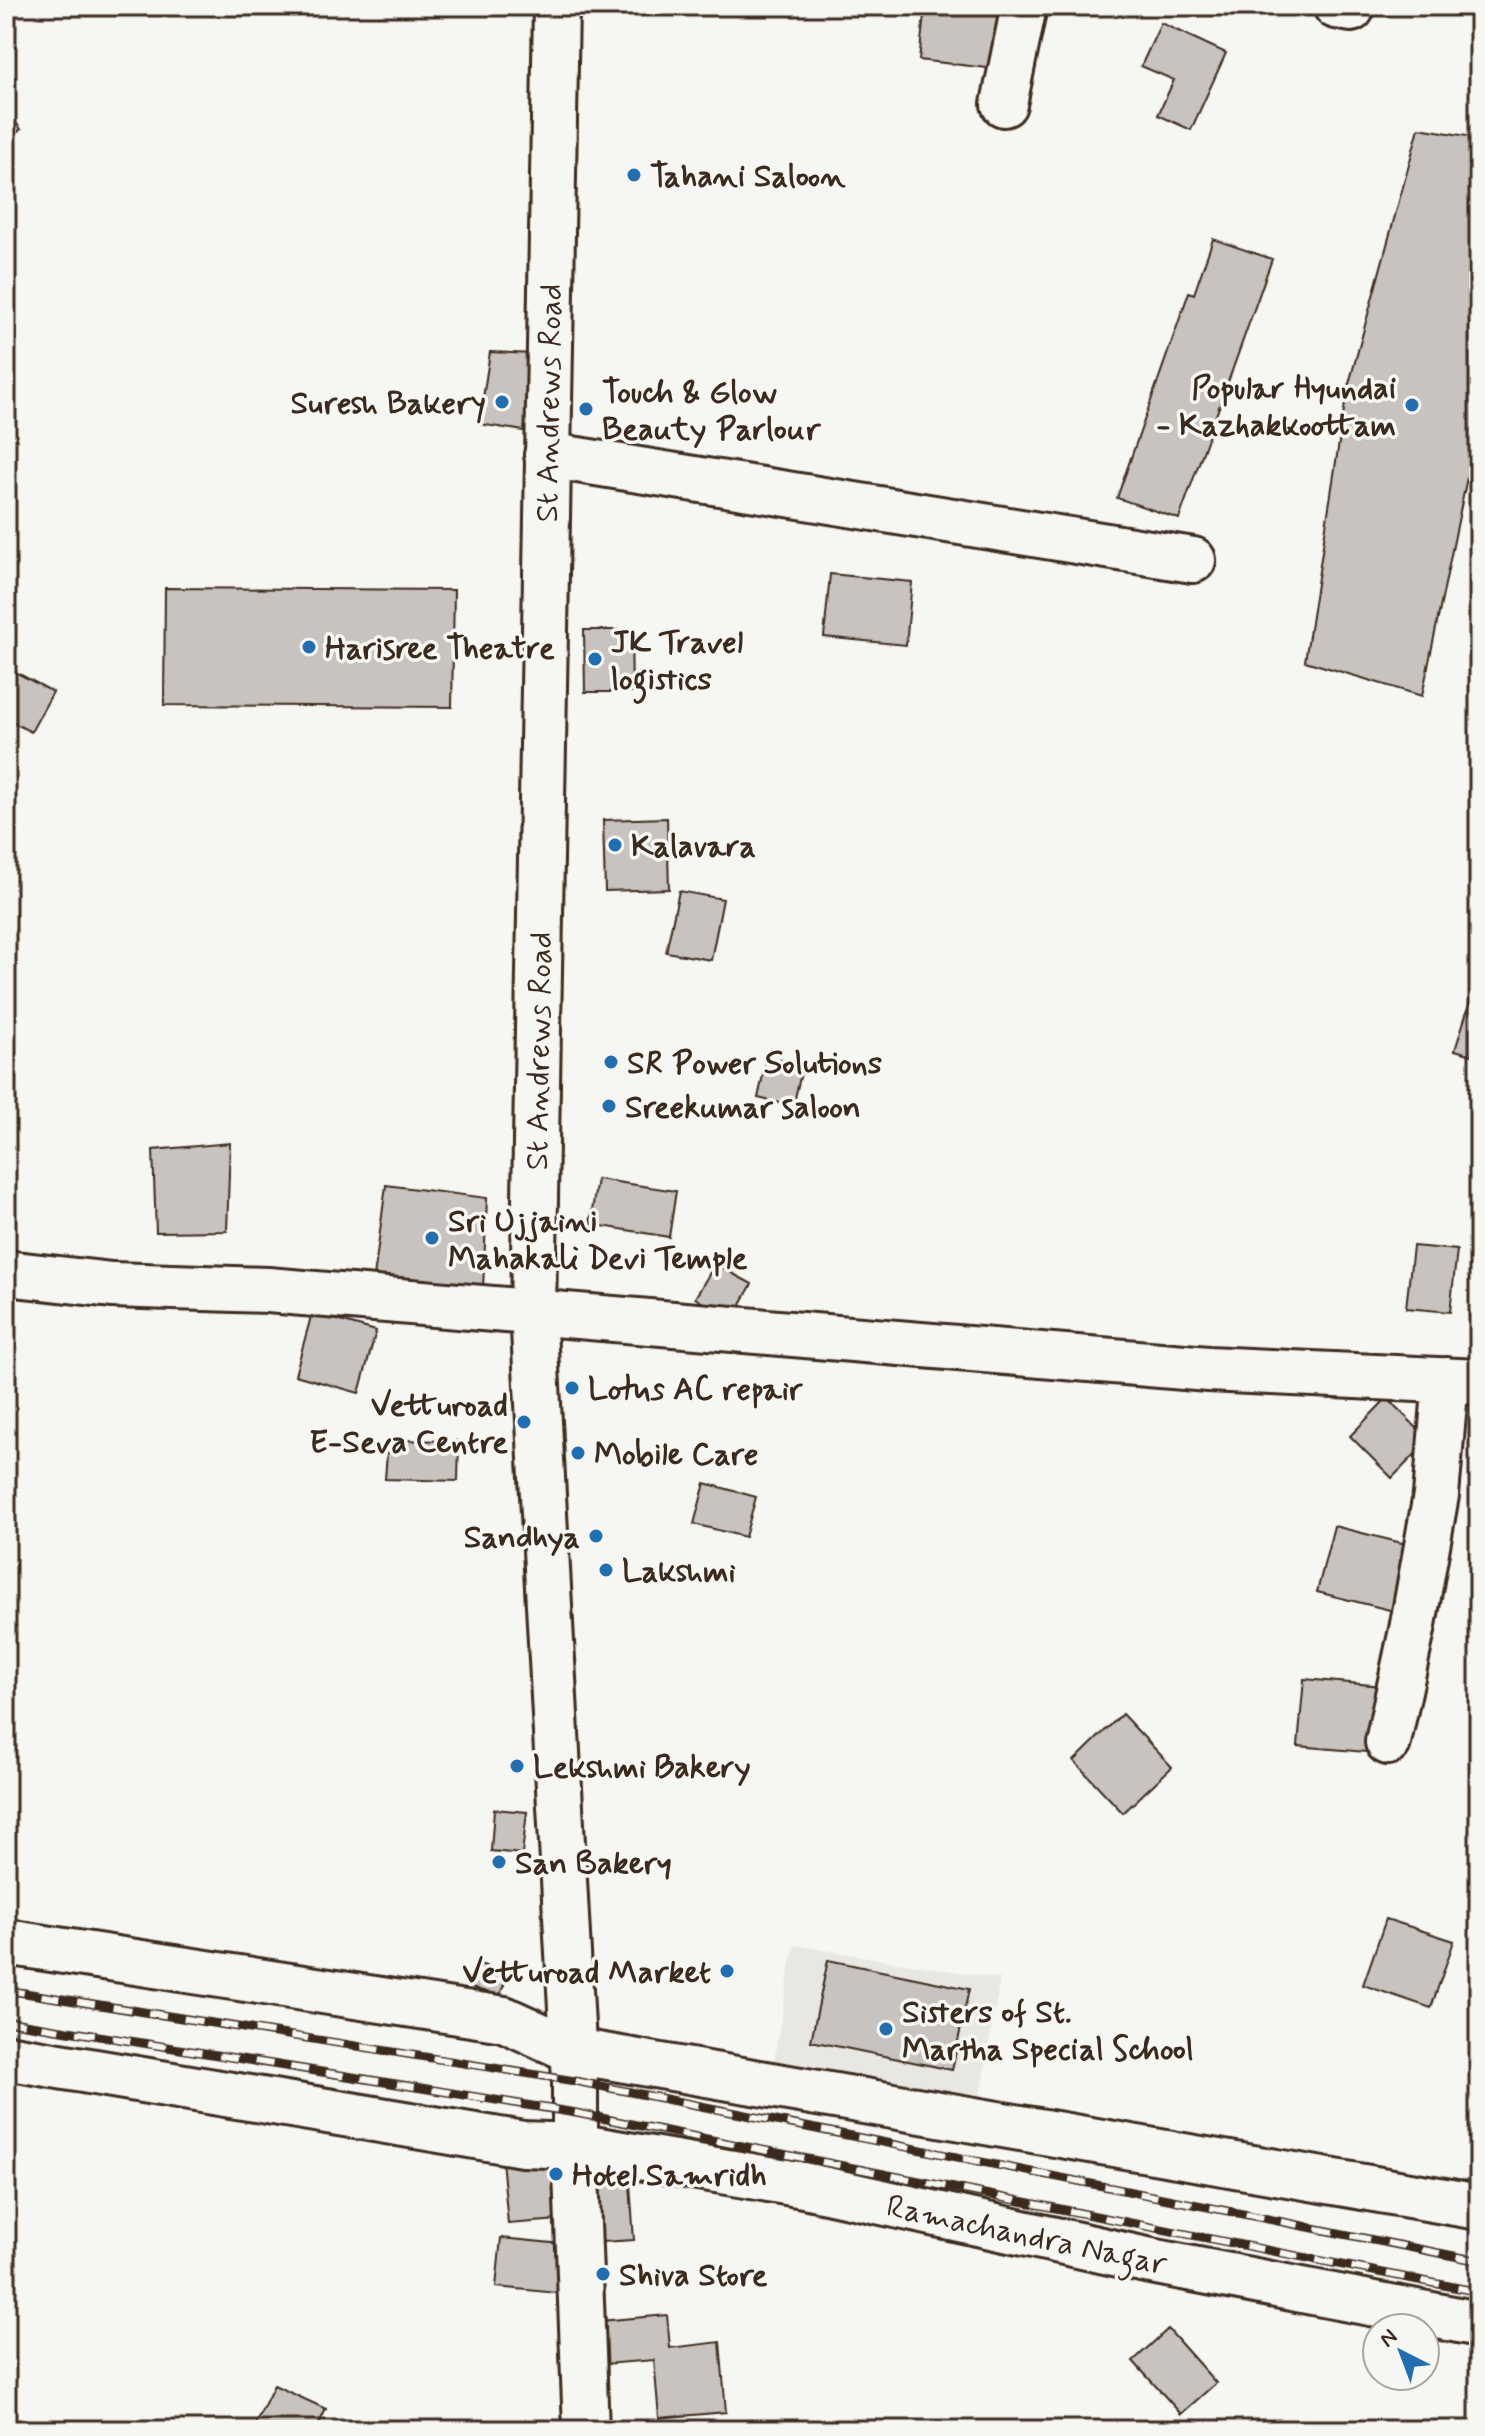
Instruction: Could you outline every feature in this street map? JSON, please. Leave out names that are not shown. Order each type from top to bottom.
[{"type":"street","name":"St Andrews Road","points":[[556,6],[533,1312],[574,2051],[586,2430]]},
{"type":"street","points":[[1004,104],[1024,6]]},
{"type":"street","points":[[1336,6],[1351,9],[1352,6]]},
{"type":"street","points":[[547,455],[1193,560]]},
{"type":"street","points":[[6,1273],[112,1285],[268,1290],[1208,1369],[1462,1381],[1436,1495],[1388,1742]]},
{"type":"street","points":[[6,1942],[504,2019],[574,2051],[1479,2207]]},
{"type":"street","name":"Ramachandra Nagar","points":[[6,2057],[523,2144],[575,2146],[804,2185],[1151,2261],[1479,2324]]},
{"type":"shaded area","name":"Sisters of St. Martha Special School","points":[[794,1945],[1000,1979],[977,2113],[771,2078]]},
{"type":"building","points":[[925,6],[1003,6],[995,69],[919,60]]},
{"type":"building","points":[[1161,23],[1226,53],[1191,130],[1158,115],[1174,80],[1141,66]]},
{"type":"building","points":[[6,110],[21,129],[6,141]]},
{"type":"building","name":"Popular Hyundai - Kazhakkoottam","points":[[1419,128],[1479,138],[1479,419],[1422,696],[1305,661],[1347,391]]},
{"type":"building","points":[[1213,239],[1272,259],[1179,519],[1117,498],[1189,292],[1194,294]]},
{"type":"building","points":[[490,352],[535,354],[524,431],[479,424]]},
{"type":"building","points":[[830,574],[912,582],[906,645],[824,637]]},
{"type":"building","name":"Harisree Theatre","points":[[165,588],[454,590],[452,707],[164,705]]},
{"type":"building","points":[[584,630],[631,630],[632,692],[585,692]]},
{"type":"building","points":[[6,667],[53,692],[31,732],[6,719]]},
{"type":"building","points":[[667,818],[669,889],[605,891],[603,820]]},
{"type":"building","points":[[679,891],[723,899],[711,960],[666,952]]},
{"type":"building","points":[[1473,992],[1479,993],[1479,1057],[1455,1050]]},
{"type":"building","points":[[767,1057],[803,1065],[793,1106],[758,1098]]},
{"type":"building","points":[[230,1143],[227,1231],[156,1232],[153,1150]]},
{"type":"building","points":[[597,1179],[676,1191],[669,1237],[590,1224]]},
{"type":"building","name":"Sri Ujjaini Mahakali Devi Temple","points":[[386,1185],[487,1198],[483,1289],[374,1277]]},
{"type":"building","points":[[1413,1246],[1457,1250],[1450,1312],[1406,1308]]},
{"type":"building","points":[[715,1264],[752,1284],[732,1320],[695,1298]]},
{"type":"building","points":[[312,1313],[376,1331],[359,1393],[295,1375]]},
{"type":"building","points":[[1387,1398],[1429,1440],[1392,1478],[1350,1436]]},
{"type":"building","points":[[388,1440],[459,1441],[458,1481],[385,1479]]},
{"type":"building","points":[[705,1483],[756,1497],[745,1537],[694,1524]]},
{"type":"building","points":[[1334,1526],[1410,1545],[1394,1611],[1317,1592]]},
{"type":"building","points":[[1304,1679],[1383,1686],[1377,1753],[1298,1746]]},
{"type":"building","points":[[1122,1714],[1172,1767],[1123,1813],[1074,1761]]},
{"type":"building","points":[[494,1809],[527,1812],[522,1854],[491,1851]]},
{"type":"building","points":[[1386,1919],[1454,1941],[1431,2008],[1363,1985]]},
{"type":"building","name":"Sisters of St. Martha Special School","points":[[828,1960],[969,1989],[952,2070],[811,2041]]},
{"type":"building","points":[[475,1962],[508,1975],[499,1997],[466,1985]]},
{"type":"building","points":[[553,2144],[559,2220],[508,2224],[501,2149]]},
{"type":"building","points":[[630,2184],[634,2240],[602,2242],[599,2186]]},
{"type":"building","points":[[501,2238],[562,2244],[557,2293],[496,2287]]},
{"type":"building","points":[[667,2315],[670,2348],[720,2342],[726,2412],[659,2418],[654,2360],[604,2364],[600,2321]]},
{"type":"building","points":[[1168,2329],[1216,2383],[1181,2414],[1133,2361]]},
{"type":"building","points":[[274,2385],[326,2409],[316,2430],[252,2430]]},
{"type":"railway","points":[[6,1990],[575,2081],[1479,2261]]},
{"type":"railway","points":[[6,2021],[576,2113],[1479,2292]]},
{"type":"place","name":"Tahani Saloon","points":[[634,175]]},
{"type":"place","name":"Suresh Bakery","points":[[502,402]]},
{"type":"place","name":"Popular Hyundai - Kazhakkoottam","points":[[1412,405]]},
{"type":"place","name":"Touch & Glow Beauty Parlour","points":[[586,409]]},
{"type":"place","name":"Harisree Theatre","points":[[309,647]]},
{"type":"place","name":"JK Travel logistics","points":[[595,659]]},
{"type":"place","name":"Kalavara","points":[[615,845]]},
{"type":"place","name":"SR Power Solutions","points":[[611,1062]]},
{"type":"place","name":"Sreekumar saloon","points":[[609,1106]]},
{"type":"place","name":"Sri Ujjaini Mahakali Devi Temple","points":[[432,1238]]},
{"type":"place","name":"Lotus AC repair","points":[[572,1388]]},
{"type":"place","name":"Vetturoad E-Seva Centre","points":[[524,1422]]},
{"type":"place","name":"Mobile Care","points":[[578,1453]]},
{"type":"place","name":"Sandhya","points":[[596,1536]]},
{"type":"place","name":"Lakshmi","points":[[606,1570]]},
{"type":"place","name":"Lekshmi Bakery","points":[[517,1766]]},
{"type":"place","name":"San Bakery","points":[[499,1862]]},
{"type":"place","name":"Vetturoad Market","points":[[727,1971]]},
{"type":"place","name":"Sisters of St. Martha Special School","points":[[886,2029]]},
{"type":"place","name":"Hotel Samridh","points":[[556,2174]]},
{"type":"place","name":"Shiva Store","points":[[603,2274]]}]
